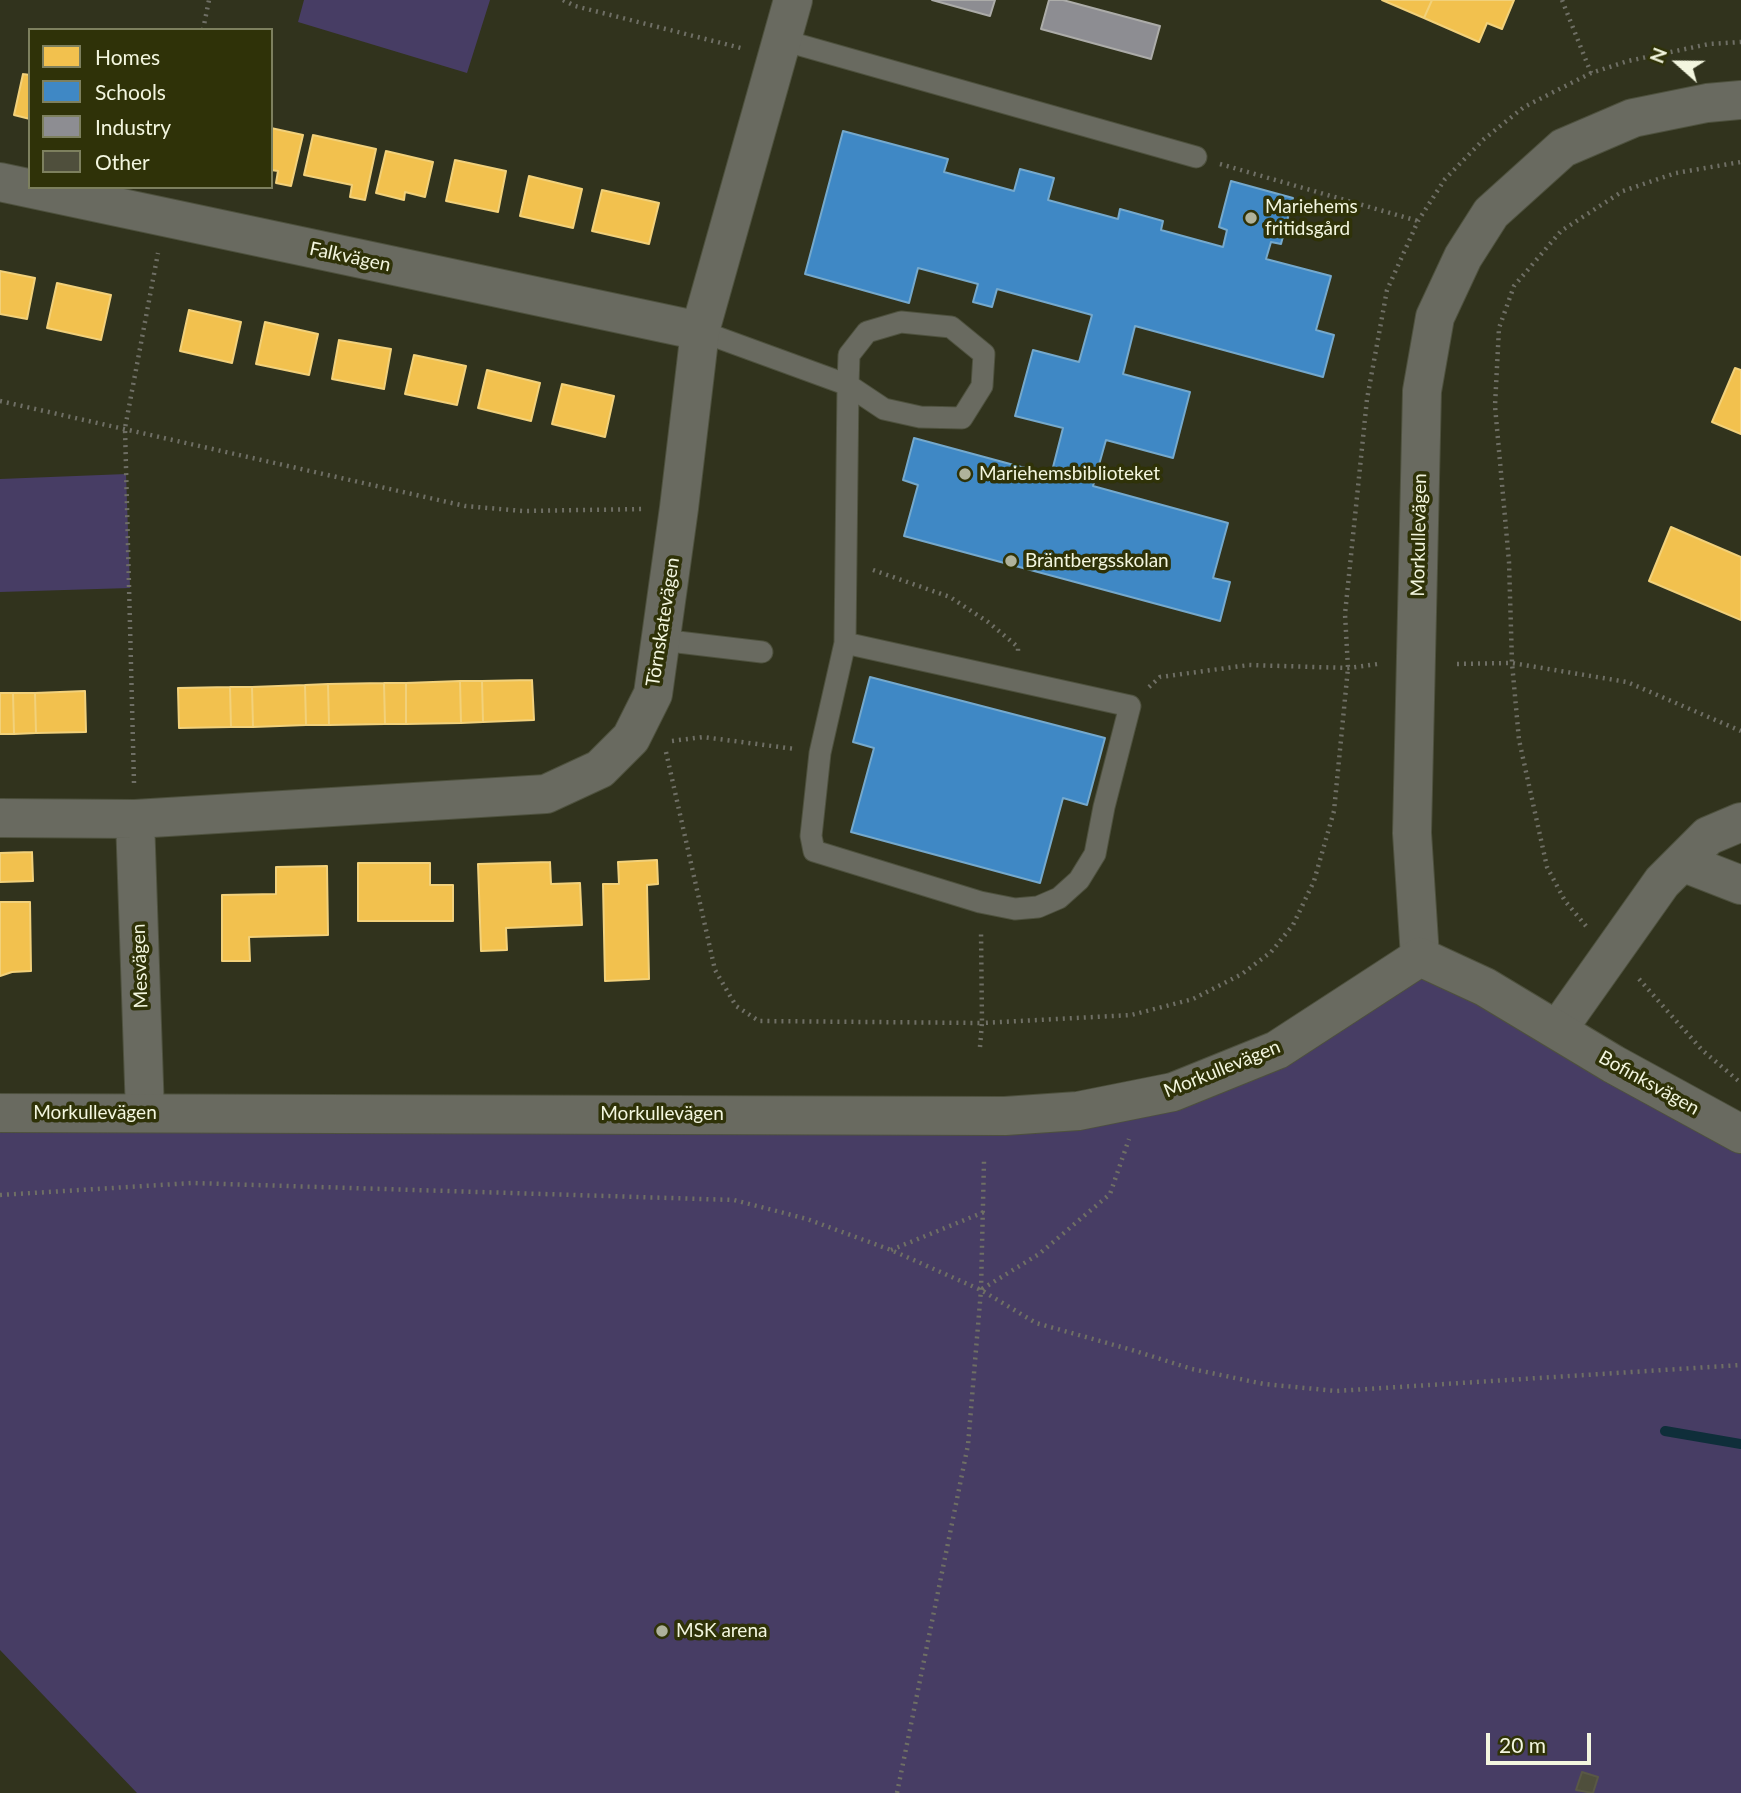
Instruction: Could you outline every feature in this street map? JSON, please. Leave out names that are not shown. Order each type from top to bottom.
[{"type":"street","name":"Törnskatevägen","points":[[0,818],[135,819],[546,794],[600,769],[631,738],[653,694],[680,508],[700,331],[793,0]]},
{"type":"street","name":"Morkullevägen","points":[[0,1113],[1005,1116],[1078,1111],[1173,1092],[1277,1050],[1420,957],[1412,833],[1422,391],[1435,317],[1462,257],[1491,213],[1563,148],[1633,118],[1706,103],[1741,100]]},
{"type":"street","name":"Falkvägen","points":[[0,183],[28,189]]},
{"type":"street","name":"Falkvägen","points":[[28,189],[700,331]]},
{"type":"street","name":"Mesvägen","points":[[135,819],[145,1113]]},
{"type":"street","points":[[1558,1029],[1662,882],[1708,835],[1741,821]]},
{"type":"street","points":[[1682,862],[1741,885]]},
{"type":"street","name":"Bofinksvägen","points":[[1420,957],[1485,987],[1614,1064],[1741,1134]]},
{"type":"lane","points":[[782,40],[1196,157]]},
{"type":"lane","points":[[700,331],[848,385],[884,409],[920,417],[962,418],[982,386],[984,354],[951,327],[901,322],[867,331],[849,355],[848,385],[845,643],[820,753],[811,836],[814,851],[980,902],[1015,909],[1038,907],[1059,898],[1079,880],[1095,854],[1130,706],[845,643]]},
{"type":"lane","points":[[661,640],[762,652]]},
{"type":"path","points":[[203,28],[209,0]]},
{"type":"path","points":[[563,0],[575,6],[741,48],[782,40]]},
{"type":"path","points":[[1562,0],[1591,73]]},
{"type":"path","points":[[820,753],[703,737],[664,742],[715,970],[736,1006],[759,1021],[982,1023],[1131,1015],[1193,999],[1242,974],[1271,952],[1293,925],[1314,881],[1334,811],[1348,668],[1345,614],[1367,399],[1387,290],[1418,221],[1445,178],[1484,139],[1524,107],[1591,73],[1628,61],[1709,44],[1741,42]]},
{"type":"path","points":[[1196,157],[1418,221]]},
{"type":"path","points":[[1741,162],[1676,173],[1623,191],[1561,231],[1514,286],[1499,328],[1495,406],[1509,562],[1512,663],[1519,740],[1547,867],[1565,901],[1610,953],[1636,976],[1702,1050],[1741,1083]]},
{"type":"path","points":[[135,819],[125,428],[164,218]]},
{"type":"path","points":[[0,401],[465,506],[523,511],[680,508]]},
{"type":"path","points":[[846,561],[950,597],[988,622],[1018,647],[1020,681]]},
{"type":"path","points":[[1457,664],[1512,663],[1627,682],[1741,731]]},
{"type":"path","points":[[1130,706],[1160,677],[1249,664],[1348,668],[1378,664]]},
{"type":"path","points":[[980,902],[980,1047]]},
{"type":"path","points":[[981,1290],[1039,1254],[1110,1194],[1128,1145],[1132,1100]]},
{"type":"path","points":[[897,1793],[968,1445],[981,1290],[984,1161]]},
{"type":"path","points":[[0,1195],[192,1184],[734,1200],[807,1219],[891,1250],[981,1290],[1036,1323],[1192,1369],[1264,1384],[1336,1391],[1741,1365]]},
{"type":"path","points":[[891,1250],[984,1212]]},
{"type":"shaded area","points":[[304,0],[490,0],[467,73],[298,22]]},
{"type":"shaded area","points":[[126,474],[130,588],[0,592],[0,479]]},
{"type":"shaded area","points":[[1420,957],[1741,1134],[1741,1793],[137,1793],[0,1650],[0,1113],[694,1114],[1173,1092]]},
{"type":"building: Homes","points":[[1382,0],[1432,0],[1424,18]]},
{"type":"building: Homes","points":[[1432,0],[1514,0],[1502,29],[1487,23],[1479,42],[1424,18]]},
{"type":"building: Homes","points":[[23,74],[28,75],[28,118],[14,115]]},
{"type":"building: Homes","points":[[273,128],[303,135],[291,186],[276,183],[278,171],[273,170]]},
{"type":"building: Homes","points":[[313,135],[376,149],[365,200],[350,197],[352,185],[304,175]]},
{"type":"building: Homes","points":[[386,151],[433,162],[425,197],[405,192],[404,200],[376,193]]},
{"type":"building: Homes","points":[[455,160],[506,171],[498,212],[446,201]]},
{"type":"building: Homes","points":[[529,176],[582,189],[573,228],[520,216]]},
{"type":"building: Homes","points":[[602,190],[659,203],[649,244],[592,231]]},
{"type":"building: Homes","points":[[0,271],[35,278],[27,319],[0,314]]},
{"type":"building: Homes","points":[[57,283],[111,295],[101,340],[47,328]]},
{"type":"building: Homes","points":[[189,310],[241,322],[232,363],[180,351]]},
{"type":"building: Homes","points":[[265,322],[318,334],[309,375],[256,364]]},
{"type":"building: Homes","points":[[339,340],[391,349],[384,389],[332,379]]},
{"type":"building: Homes","points":[[414,355],[466,366],[457,405],[405,394]]},
{"type":"building: Homes","points":[[1735,368],[1741,370],[1741,434],[1712,422]]},
{"type":"building: Homes","points":[[487,370],[540,383],[531,421],[478,408]]},
{"type":"building: Homes","points":[[562,384],[614,396],[605,437],[552,424]]},
{"type":"building: Homes","points":[[1671,527],[1741,557],[1741,620],[1649,581]]},
{"type":"building: Homes","points":[[532,680],[534,720],[483,722],[482,681]]},
{"type":"building: Homes","points":[[460,681],[482,681],[483,722],[461,723]]},
{"type":"building: Homes","points":[[460,681],[461,723],[406,724],[406,683]]},
{"type":"building: Homes","points":[[384,683],[406,683],[406,724],[385,724]]},
{"type":"building: Homes","points":[[384,683],[385,724],[329,725],[328,684]]},
{"type":"building: Homes","points":[[328,684],[329,725],[306,725],[305,685]]},
{"type":"building: Homes","points":[[305,685],[306,725],[253,727],[252,687]]},
{"type":"building: Homes","points":[[230,687],[231,727],[179,728],[178,688]]},
{"type":"building: Homes","points":[[230,687],[252,687],[253,727],[231,727]]},
{"type":"building: Homes","points":[[85,691],[86,732],[36,733],[35,693]]},
{"type":"building: Homes","points":[[0,693],[13,693],[14,734],[0,734]]},
{"type":"building: Homes","points":[[13,693],[35,693],[36,733],[14,734]]},
{"type":"building: Homes","points":[[32,852],[33,881],[0,882],[0,853]]},
{"type":"building: Homes","points":[[657,860],[658,884],[647,885],[649,979],[605,981],[603,884],[619,884],[618,862]]},
{"type":"building: Homes","points":[[550,862],[551,884],[580,883],[582,925],[506,928],[507,950],[481,951],[478,864]]},
{"type":"building: Homes","points":[[358,863],[430,863],[430,885],[453,885],[453,921],[358,921]]},
{"type":"building: Homes","points":[[327,866],[328,935],[249,937],[250,961],[222,961],[222,895],[276,894],[276,867]]},
{"type":"building: Homes","points":[[0,902],[30,902],[31,971],[0,976]]},
{"type":"building: Schools","points":[[843,131],[948,159],[944,172],[1014,191],[1020,169],[1054,178],[1048,200],[1118,219],[1120,209],[1163,221],[1161,230],[1223,247],[1227,230],[1219,227],[1231,181],[1293,198],[1281,244],[1271,242],[1266,259],[1331,276],[1316,330],[1334,335],[1323,377],[1135,326],[1123,374],[1190,392],[1173,458],[1106,440],[1093,486],[1228,523],[1213,578],[1230,582],[1220,621],[904,536],[918,485],[903,480],[914,438],[1051,475],[1063,428],[1015,416],[1033,350],[1079,362],[1092,315],[997,289],[992,307],[973,302],[978,284],[918,268],[909,303],[805,274]]},
{"type":"building: Schools","points":[[870,677],[1105,738],[1087,805],[1063,798],[1040,883],[851,832],[874,748],[853,742]]},
{"type":"building: Industry","points":[[932,0],[995,0],[990,16]]},
{"type":"building: Industry","points":[[1049,0],[1063,0],[1160,26],[1151,59],[1041,29]]},
{"type":"building: Other","points":[[1582,1772],[1598,1777],[1593,1793],[1576,1790]]},
{"type":"waterway","points":[[1665,1431],[1741,1444]]},
{"type":"place","name":"Mariehems fritidsgård","points":[[1251,218]]},
{"type":"place","name":"Mariehemsbiblioteket","points":[[965,474]]},
{"type":"place","name":"Bräntbergsskolan","points":[[1011,561]]},
{"type":"place","name":"MSK arena","points":[[662,1631]]}]
